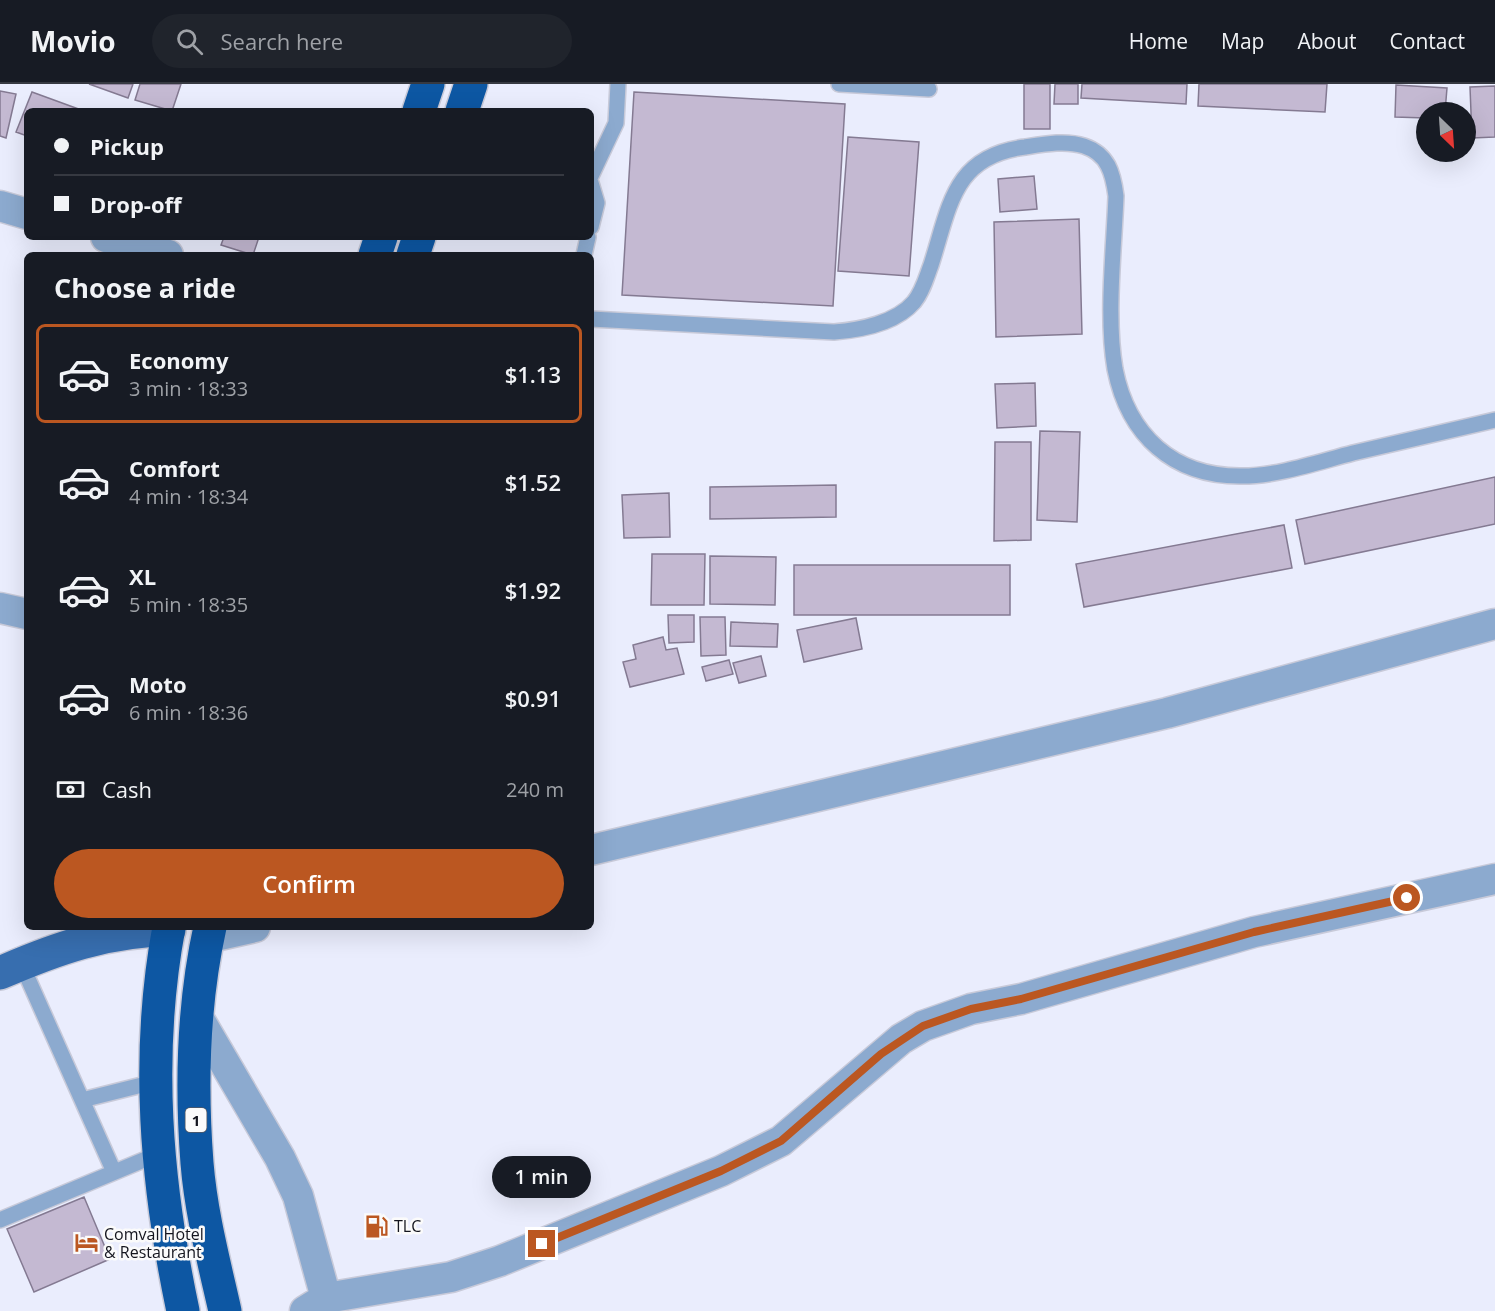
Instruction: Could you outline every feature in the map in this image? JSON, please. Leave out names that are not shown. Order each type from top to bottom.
[{"type":"highway","points":[[420,108],[428,84]]},
{"type":"highway","points":[[463,108],[471,84]]},
{"type":"highway","points":[[169,930],[158,999],[154,1082],[158,1154],[169,1243],[183,1311]]},
{"type":"highway","points":[[189,930],[209,932]]},
{"type":"highway","name":"1","points":[[209,932],[196,1014],[197,1165],[225,1311]]},
{"type":"main road","points":[[11,968],[73,944],[113,933],[147,930]]},
{"type":"street","points":[[116,240],[158,252]]},
{"type":"street","points":[[0,608],[24,613]]},
{"type":"street","points":[[594,849],[1156,716],[1495,624]]},
{"type":"street","points":[[196,1014],[280,1158],[298,1196],[315,1305],[451,1277],[500,1261],[721,1171],[781,1141],[901,1039],[923,1026],[948,1016],[1077,984],[1254,932],[1495,879]]},
{"type":"street","points":[[209,932],[227,930]]},
{"type":"lane","points":[[594,170],[616,123],[618,84]]},
{"type":"lane","points":[[838,84],[929,89]]},
{"type":"lane","points":[[594,319],[834,332],[874,325],[913,304],[922,290],[952,200],[971,168],[990,156],[1012,148],[1050,143],[1077,144],[1095,150],[1107,162],[1114,176],[1116,196],[1112,338],[1116,369],[1125,405],[1144,434],[1164,456],[1201,471],[1242,476],[1283,470],[1495,420]]},
{"type":"lane","points":[[594,193],[597,203],[594,215]]},
{"type":"lane","points":[[11,968],[82,1100],[114,1172]]},
{"type":"lane","points":[[82,1100],[154,1082]]},
{"type":"lane","points":[[0,1220],[158,1154]]},
{"type":"building","points":[[89,84],[133,84],[128,98]]},
{"type":"building","points":[[140,84],[181,84],[173,108],[162,108],[135,100]]},
{"type":"building","points":[[1024,84],[1050,84],[1050,129],[1024,129]]},
{"type":"building","points":[[1055,84],[1078,84],[1078,104],[1054,104]]},
{"type":"building","points":[[1082,84],[1187,84],[1186,104],[1081,98]]},
{"type":"building","points":[[1199,84],[1327,84],[1325,112],[1198,106]]},
{"type":"building","points":[[1396,85],[1447,88],[1446,102],[1416,102],[1416,118],[1395,117]]},
{"type":"building","points":[[1495,86],[1495,137],[1476,138],[1476,102],[1471,102],[1470,87]]},
{"type":"building","points":[[0,91],[16,94],[6,138],[0,136]]},
{"type":"building","points":[[32,92],[76,108],[26,108]]},
{"type":"building","points":[[634,92],[845,104],[833,306],[622,295]]},
{"type":"building","points":[[24,112],[24,135],[16,132]]},
{"type":"building","points":[[848,137],[919,142],[909,276],[838,271]]},
{"type":"building","points":[[1034,176],[1037,209],[1000,212],[998,179]]},
{"type":"building","points":[[1079,219],[1082,334],[996,337],[994,222]]},
{"type":"building","points":[[223,240],[258,240],[254,252],[243,252],[221,245]]},
{"type":"building","points":[[1035,383],[1036,426],[997,428],[995,384]]},
{"type":"building","points":[[1040,431],[1080,432],[1077,522],[1037,520]]},
{"type":"building","points":[[995,442],[1031,442],[1031,540],[994,541]]},
{"type":"building","points":[[1495,477],[1495,524],[1305,564],[1296,520]]},
{"type":"building","points":[[836,485],[836,517],[710,519],[710,487]]},
{"type":"building","points":[[669,493],[670,537],[624,538],[622,495]]},
{"type":"building","points":[[1284,525],[1292,568],[1084,607],[1076,564]]},
{"type":"building","points":[[652,554],[705,554],[704,605],[651,605]]},
{"type":"building","points":[[710,556],[776,557],[775,605],[710,604]]},
{"type":"building","points":[[794,565],[1010,565],[1010,615],[794,615]]},
{"type":"building","points":[[668,615],[694,615],[694,642],[669,643]]},
{"type":"building","points":[[700,617],[725,617],[726,655],[701,656]]},
{"type":"building","points":[[856,618],[862,649],[804,662],[797,630]]},
{"type":"building","points":[[731,622],[778,624],[777,647],[730,646]]},
{"type":"building","points":[[663,637],[666,650],[677,648],[684,674],[630,687],[623,662],[636,659],[633,645]]},
{"type":"building","points":[[761,656],[766,676],[739,683],[733,663]]},
{"type":"building","points":[[729,660],[733,674],[706,681],[702,667]]},
{"type":"building","points":[[84,1197],[110,1259],[34,1292],[7,1229]]},
{"type":"place","name":"TLC","points":[[376,1226]]},
{"type":"place","name":"Comval Hotel & Restaurant","points":[[86,1243]]},
{"type":"route","points":[[542,1244],[721,1171],[781,1141],[901,1039],[923,1026],[948,1016],[1021,999],[1254,932],[1407,898]]}]
